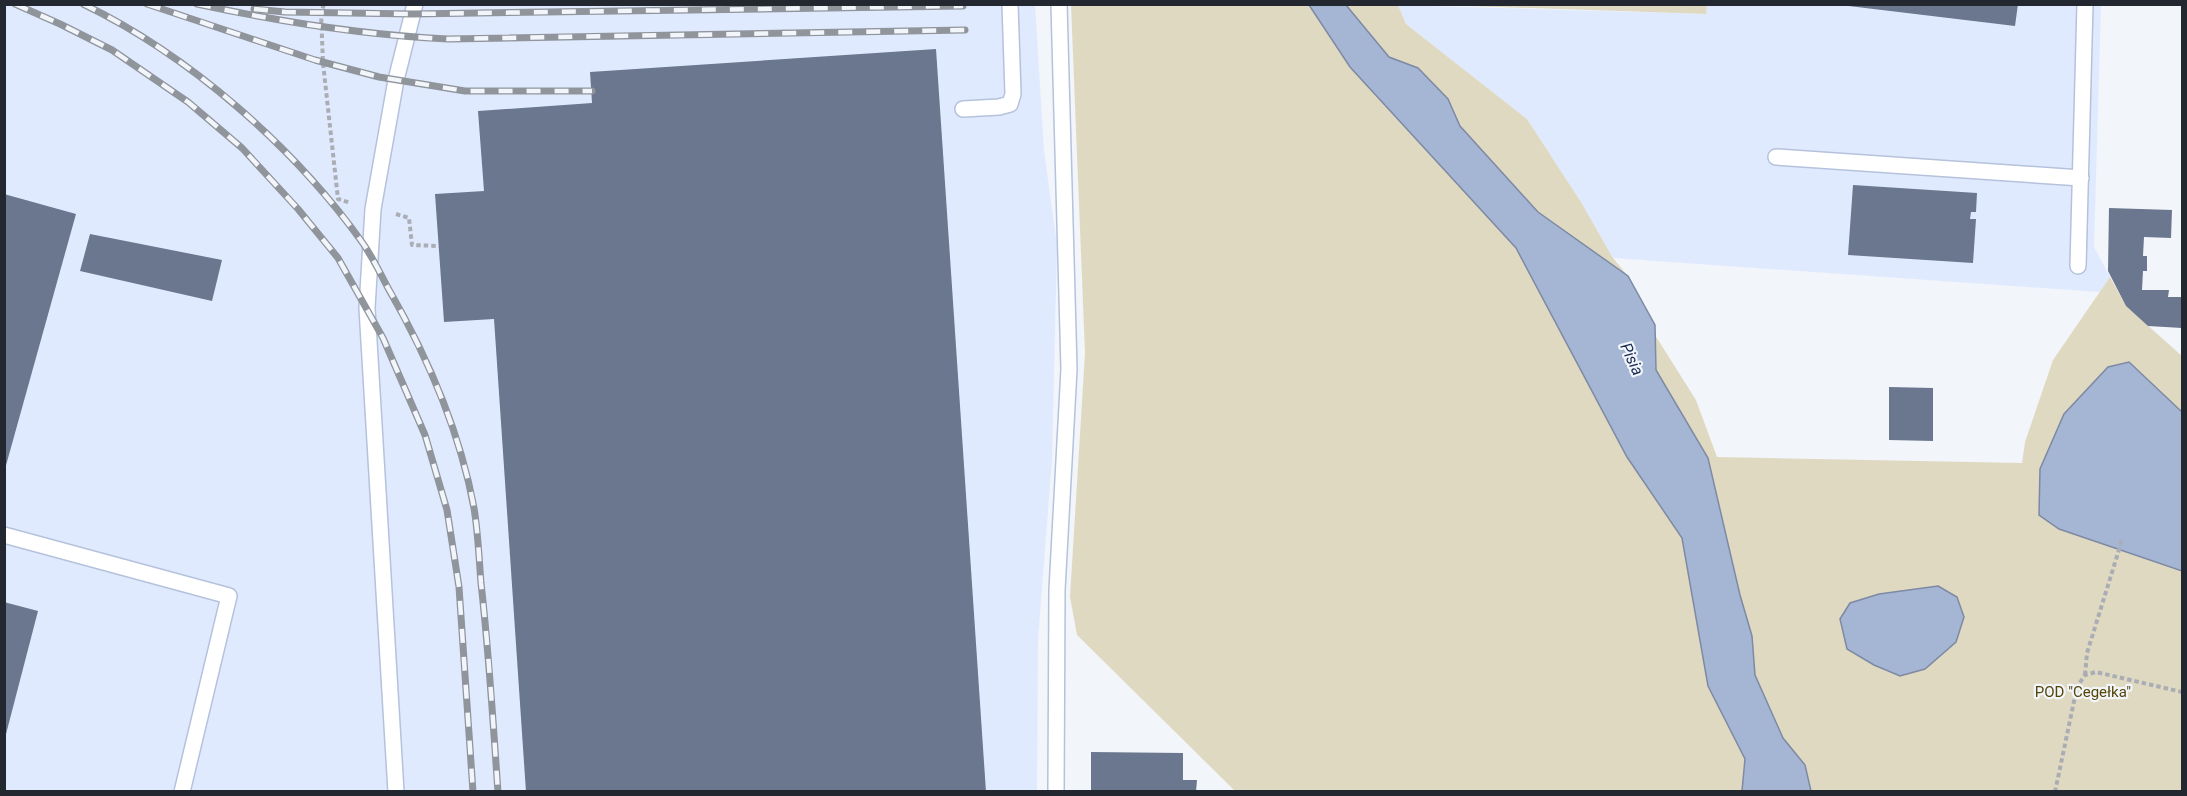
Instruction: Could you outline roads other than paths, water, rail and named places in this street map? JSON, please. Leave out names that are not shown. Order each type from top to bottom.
[{"type":"lane","points":[[396,792],[367,308],[373,209],[396,80],[415,4]]},
{"type":"lane","points":[[963,109],[999,107],[1010,104],[1013,94],[1010,4]]},
{"type":"lane","points":[[1056,792],[1057,591],[1070,369],[1059,4]]},
{"type":"lane","points":[[2078,266],[2085,4]]},
{"type":"lane","points":[[1776,157],[2081,178]]},
{"type":"lane","points":[[4,535],[229,596],[182,792]]},
{"type":"water","name":"Pisia","points":[[1309,5],[1346,5],[1389,57],[1418,68],[1448,99],[1460,126],[1538,212],[1628,276],[1655,325],[1656,370],[1708,458],[1740,595],[1752,636],[1755,675],[1783,738],[1805,765],[1811,791],[1742,791],[1745,759],[1708,686],[1682,538],[1627,457],[1516,248],[1350,67]]},
{"type":"water","points":[[2129,362],[2182,412],[2182,571],[2059,529],[2039,515],[2040,469],[2064,414],[2108,367]]},
{"type":"water","points":[[1938,586],[1957,597],[1964,617],[1956,642],[1925,669],[1900,676],[1874,665],[1847,649],[1840,619],[1850,603],[1879,594]]},
{"type":"railway","points":[[15,4],[112,50],[188,102],[242,148],[298,209],[338,258],[383,338],[425,435],[447,510],[459,587],[473,792]]},
{"type":"railway","points":[[83,4],[162,49],[237,106],[272,138],[305,172],[362,242],[402,313],[451,422],[474,508],[489,661],[498,792]]},
{"type":"railway","points":[[147,4],[315,60],[379,77],[465,91],[592,91]]},
{"type":"railway","points":[[197,4],[322,27],[448,39],[965,30]]},
{"type":"railway","points":[[254,9],[285,12],[412,14],[963,6]]},
{"type":"park label","name":"POD \"Cegełka\"","points":[[2083,692]]}]
